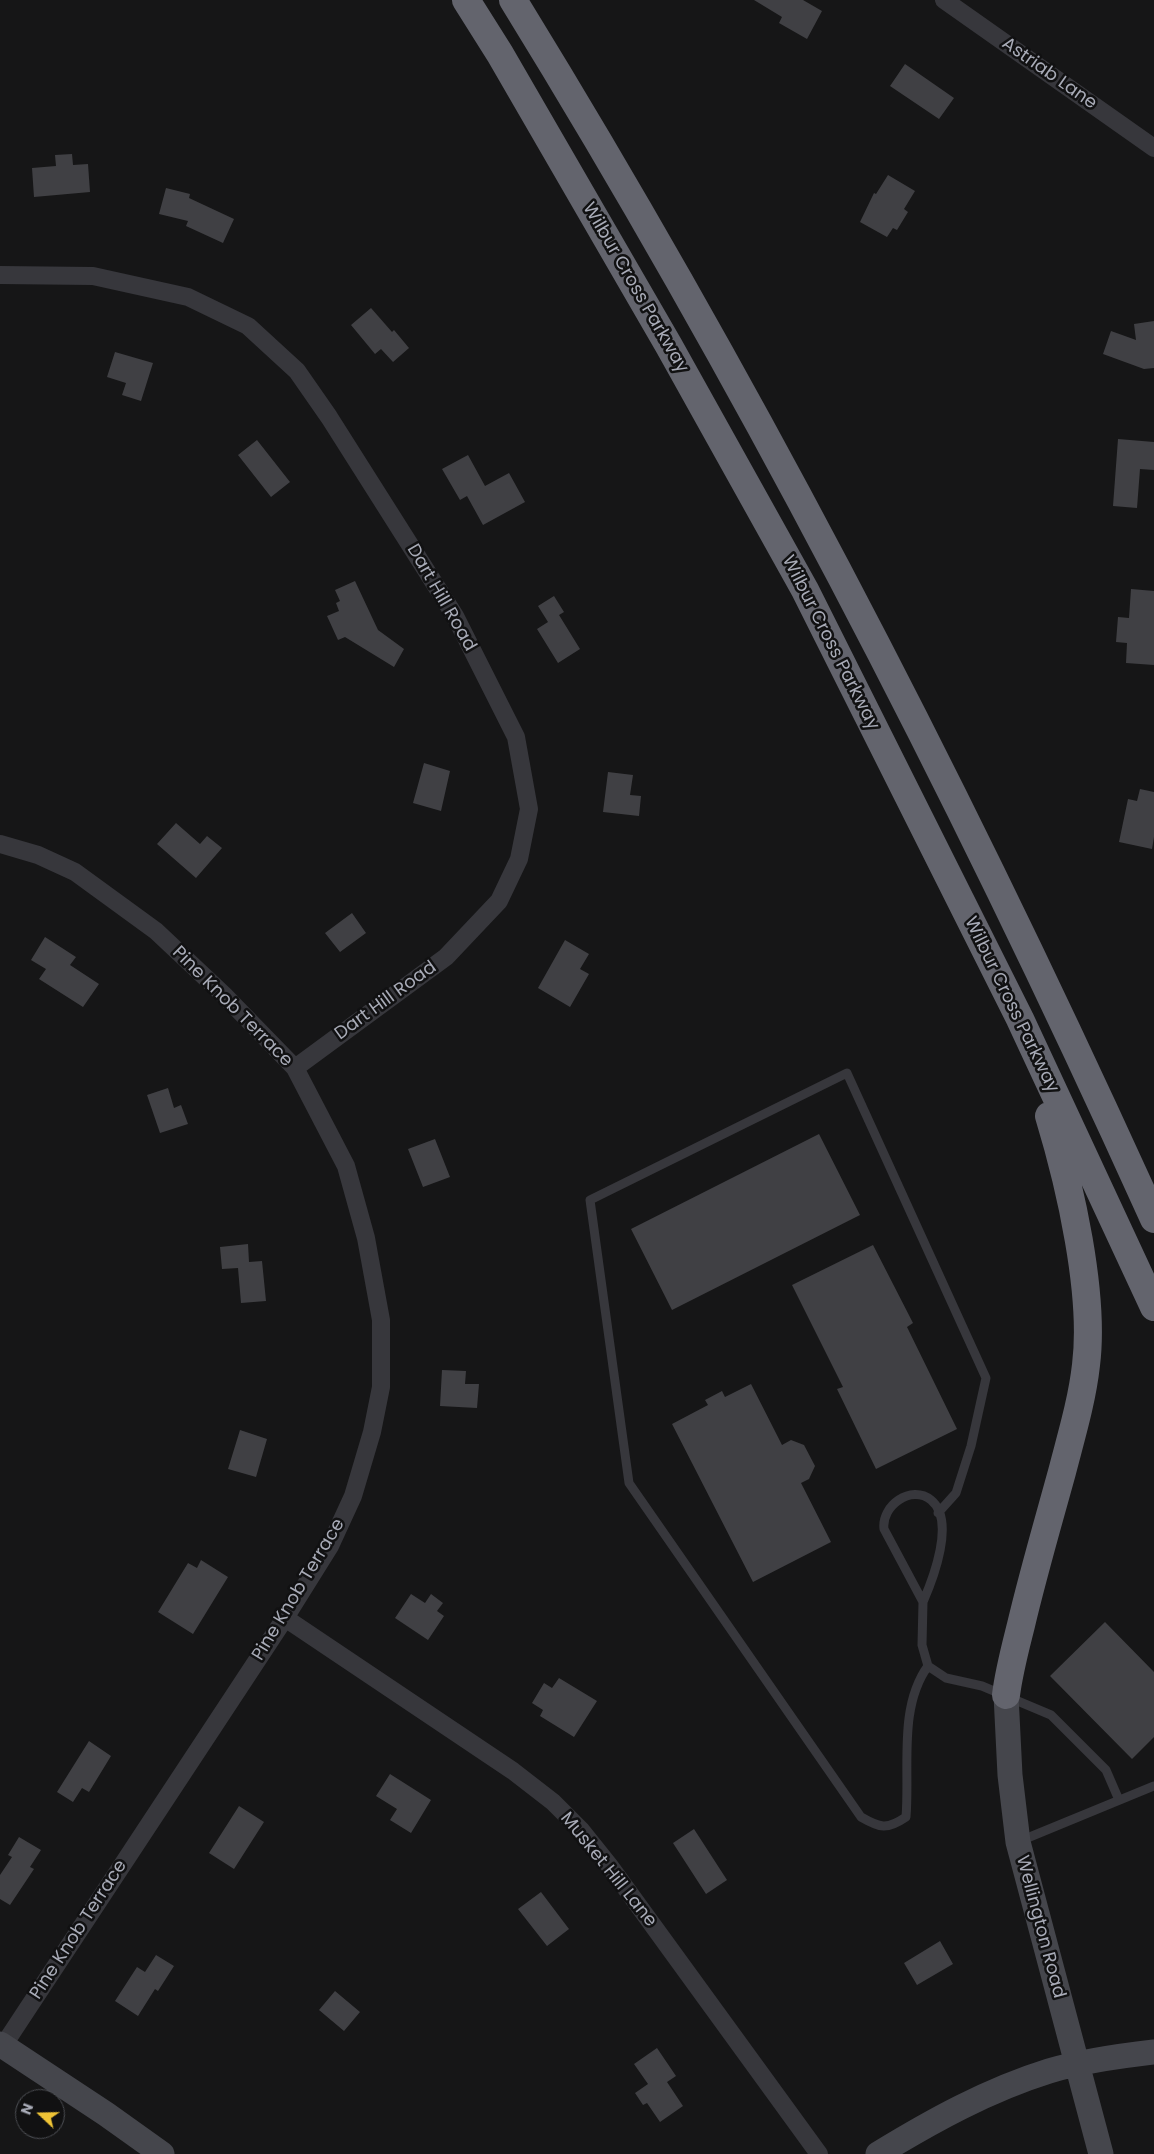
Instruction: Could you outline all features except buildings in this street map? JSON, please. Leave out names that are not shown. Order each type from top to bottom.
[{"type":"highway","name":"Wilbur Cross Parkway","points":[[466,0],[500,54],[669,346],[800,582],[1020,1019],[1154,1307]]},
{"type":"highway","points":[[513,0],[570,93],[687,294],[853,598],[1011,913],[1081,1058],[1154,1219]]},
{"type":"highway","points":[[1006,1695],[1008,1676],[1026,1603],[1083,1387],[1088,1339],[1081,1262],[1070,1195],[1060,1152],[1020,1019]]},
{"type":"main road","name":"Wellington Road","points":[[1006,1695],[1010,1775],[1018,1842],[1101,2154]]},
{"type":"main road","points":[[1,2045],[106,2114],[162,2154]]},
{"type":"main road","points":[[878,2154],[922,2127],[982,2097],[1048,2071],[1076,2064],[1154,2052]]},
{"type":"street","name":"Astriab Lane","points":[[944,0],[1154,148]]},
{"type":"street","name":"Dart Hill Road","points":[[0,275],[93,276],[188,297],[248,326],[297,371],[329,417],[455,616],[516,736],[529,809],[519,859],[499,901],[446,957],[294,1068]]},
{"type":"street","name":"Pine Knob Terrace","points":[[0,844],[38,855],[75,872],[156,931],[224,995],[294,1068],[346,1166],[366,1238],[381,1320],[381,1387],[372,1432],[353,1496],[330,1546],[285,1618],[1,2045]]},
{"type":"street","name":"Musket Hill Lane","points":[[285,1618],[513,1771],[553,1802],[581,1830],[609,1865],[819,2154]]},
{"type":"lane","points":[[928,1666],[920,1677],[913,1698],[908,1733],[906,1817],[893,1826],[876,1826],[861,1817],[628,1483],[590,1200],[847,1073],[986,1378],[971,1446],[956,1493],[938,1513]]},
{"type":"lane","points":[[923,1602],[884,1529],[883,1519],[888,1508],[908,1496],[922,1495],[932,1500],[938,1513],[943,1538],[936,1572],[923,1602],[922,1645],[928,1666],[946,1678],[982,1686],[1052,1715],[1106,1770],[1119,1800]]},
{"type":"lane","points":[[1018,1842],[1154,1786]]}]
